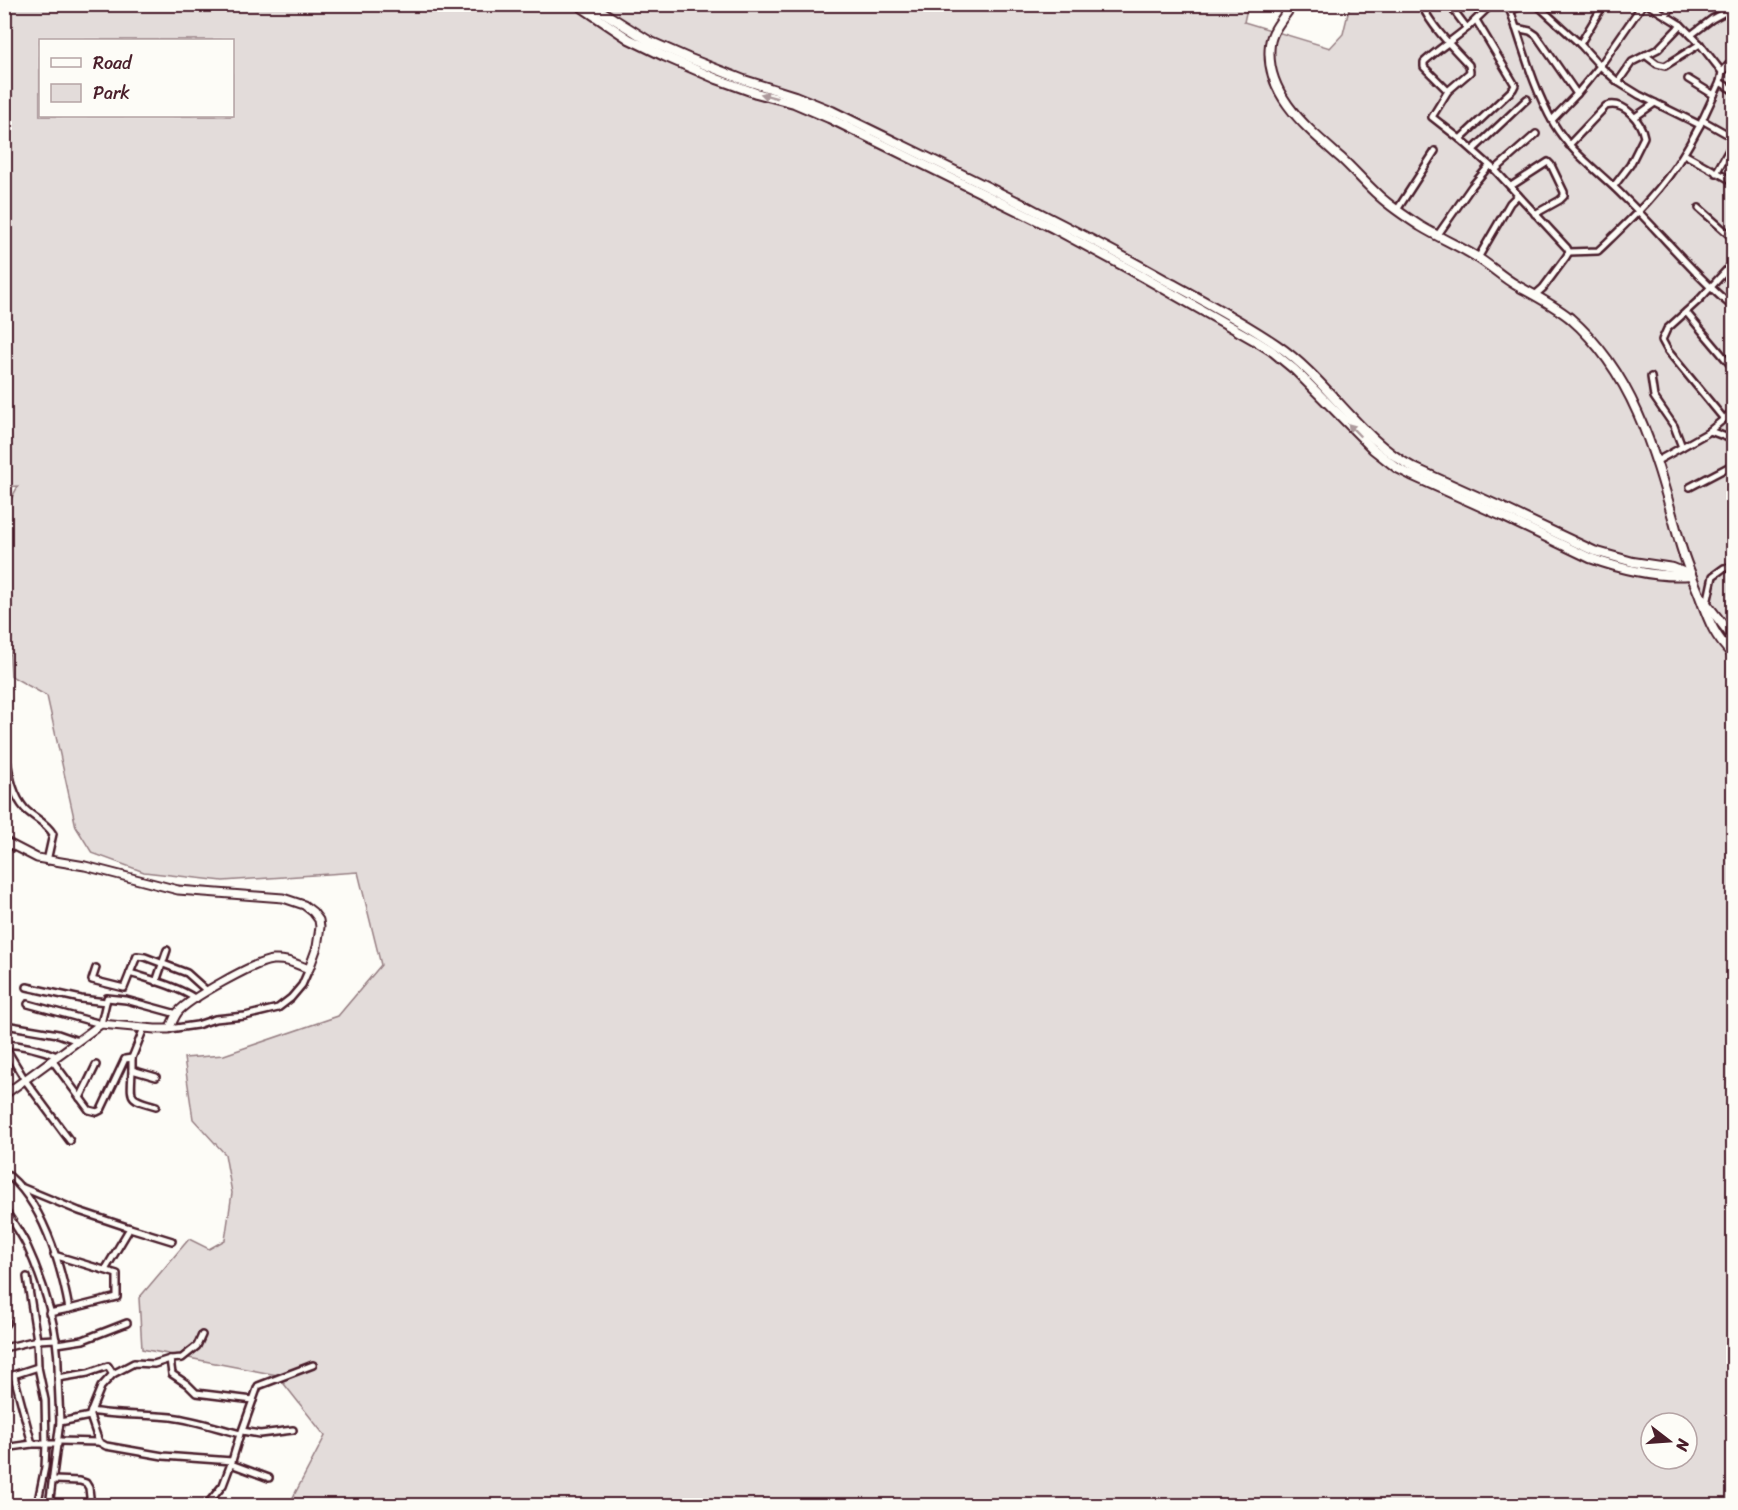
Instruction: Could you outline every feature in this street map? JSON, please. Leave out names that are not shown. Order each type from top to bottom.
[{"type":"main road","points":[[577,4],[645,47],[717,79],[829,118],[1053,228],[1172,292],[1272,351],[1295,370],[1373,449],[1411,475],[1590,558],[1648,573],[1673,576],[1690,575]]},
{"type":"main road","points":[[590,4],[649,41],[744,80],[795,96],[832,111],[1056,221],[1176,286],[1289,353],[1379,444],[1414,468],[1594,551],[1634,562],[1673,568],[1690,575]]},
{"type":"main road","points":[[1293,4],[1270,43],[1272,73],[1276,88],[1301,122],[1397,210],[1437,236],[1478,258],[1514,284],[1568,316],[1598,346],[1615,368],[1639,416],[1657,461],[1690,575],[1706,617],[1713,631],[1734,657]]},
{"type":"main road","points":[[1699,594],[1734,639]]},
{"type":"street","points":[[1421,4],[1426,15],[1470,69],[1470,72],[1448,91],[1432,117],[1473,150],[1511,186],[1569,252]]},
{"type":"street","points":[[1451,4],[1467,28]]},
{"type":"street","points":[[1508,4],[1533,78],[1552,120],[1569,145],[1614,186],[1710,287],[1734,308]]},
{"type":"street","points":[[1510,11],[1526,4]]},
{"type":"street","points":[[1536,4],[1618,82],[1655,103],[1701,122],[1734,140],[1716,173]]},
{"type":"street","points":[[1580,44],[1604,4]]},
{"type":"street","points":[[1552,120],[1578,94],[1645,4],[1681,25],[1700,44],[1722,72]]},
{"type":"street","points":[[1665,15],[1675,4]]},
{"type":"street","points":[[1448,91],[1425,67],[1424,62],[1467,28],[1491,5]]},
{"type":"street","points":[[1691,35],[1712,19],[1734,7]]},
{"type":"street","points":[[1460,139],[1515,85],[1476,20]]},
{"type":"street","points":[[1618,82],[1632,62],[1658,49],[1681,25]]},
{"type":"street","points":[[1516,28],[1536,35],[1578,94]]},
{"type":"street","points":[[1645,55],[1657,64],[1665,66],[1700,44]]},
{"type":"street","points":[[1569,252],[1598,251],[1639,212],[1684,154],[1714,95],[1722,72],[1734,59]]},
{"type":"street","points":[[1688,79],[1714,95]]},
{"type":"street","points":[[1720,82],[1734,91]]},
{"type":"street","points":[[1473,150],[1527,99]]},
{"type":"street","points":[[1635,117],[1655,103]]},
{"type":"street","points":[[1569,145],[1608,105],[1618,106],[1635,117],[1644,137],[1630,165],[1614,186]]},
{"type":"street","points":[[1437,236],[1472,186],[1536,134]]},
{"type":"street","points":[[1397,210],[1435,151]]},
{"type":"street","points":[[1684,154],[1734,182]]},
{"type":"street","points":[[1511,186],[1548,162],[1551,165],[1564,196],[1535,214]]},
{"type":"street","points":[[1478,258],[1510,203],[1518,195]]},
{"type":"street","points":[[1699,208],[1734,239]]},
{"type":"street","points":[[1535,295],[1554,274],[1569,252]]},
{"type":"street","points":[[1724,419],[1663,344],[1663,336],[1667,329],[1734,262]]},
{"type":"street","points":[[1686,312],[1734,369]]},
{"type":"street","points":[[1651,377],[1654,397],[1674,426],[1682,447]]},
{"type":"street","points":[[1657,461],[1710,431],[1734,410]]},
{"type":"street","points":[[1710,431],[1734,440]]},
{"type":"street","points":[[1690,487],[1734,464]]},
{"type":"street","points":[[1707,604],[1713,576],[1724,568],[1734,567]]},
{"type":"street","points":[[4,746],[16,797],[26,810],[48,826],[53,834],[46,861]]},
{"type":"street","points":[[4,841],[22,852],[46,861],[85,866],[178,890],[284,898],[304,905],[314,912],[319,920],[317,947],[302,985],[278,1008],[169,1029],[144,1029],[101,1024],[28,1004]]},
{"type":"street","points":[[156,982],[167,950]]},
{"type":"street","points":[[96,968],[92,980],[124,988],[137,956],[145,957],[187,974],[207,991]]},
{"type":"street","points":[[169,1029],[179,1011],[207,991],[260,963],[270,960],[287,960],[309,969]]},
{"type":"street","points":[[130,973],[186,993],[196,999]]},
{"type":"street","points":[[4,1095],[101,1024],[109,984]]},
{"type":"street","points":[[27,987],[81,999],[126,1000],[177,1014]]},
{"type":"street","points":[[11,1026],[58,1034],[78,1041]]},
{"type":"street","points":[[144,1029],[132,1058],[131,1094],[134,1099],[156,1106]]},
{"type":"street","points":[[4,1045],[45,1051],[54,1058],[89,1110],[97,1112],[101,1110],[125,1059],[132,1058]]},
{"type":"street","points":[[4,1045],[25,1080],[70,1141]]},
{"type":"street","points":[[80,1098],[96,1065]]},
{"type":"street","points":[[132,1070],[156,1077]]},
{"type":"street","points":[[4,1172],[33,1204],[43,1223],[63,1279],[69,1309]]},
{"type":"street","points":[[18,1186],[79,1211],[172,1241]]},
{"type":"street","points":[[4,1209],[26,1244],[40,1279],[56,1342],[60,1422],[49,1505],[57,1506]]},
{"type":"street","points":[[105,1270],[130,1228]]},
{"type":"street","points":[[49,1312],[117,1297],[118,1275],[54,1255]]},
{"type":"street","points":[[27,1277],[37,1340],[38,1367],[45,1400],[45,1467],[36,1506]]},
{"type":"street","points":[[4,1316],[7,1322],[4,1326]]},
{"type":"street","points":[[4,1348],[37,1340],[56,1342],[83,1340],[127,1323]]},
{"type":"street","points":[[99,1442],[90,1414],[101,1387],[113,1374],[134,1363],[154,1364],[182,1358],[197,1346],[202,1335]]},
{"type":"street","points":[[170,1359],[172,1374],[196,1393],[253,1400]]},
{"type":"street","points":[[206,1506],[222,1485],[258,1386],[313,1365]]},
{"type":"street","points":[[58,1378],[88,1373],[108,1366],[113,1374]]},
{"type":"street","points":[[4,1378],[38,1367]]},
{"type":"street","points":[[14,1376],[32,1444]]},
{"type":"street","points":[[60,1422],[90,1414],[108,1414],[177,1418],[260,1434],[293,1430]]},
{"type":"street","points":[[4,1448],[58,1442],[99,1442],[106,1446],[163,1456],[231,1462],[269,1478]]},
{"type":"street","points":[[54,1480],[86,1483],[89,1488],[91,1506]]},
{"type":"green space","points":[[1248,4],[1244,22],[1330,48],[1343,34],[1350,5],[1733,5],[1733,1505],[289,1505],[325,1436],[277,1375],[142,1349],[139,1298],[189,1239],[209,1249],[225,1240],[232,1193],[225,1154],[193,1119],[184,1058],[224,1055],[338,1016],[381,965],[358,872],[223,881],[144,872],[92,853],[76,827],[47,696],[11,676],[4,512],[18,486],[5,487],[5,5]]}]
